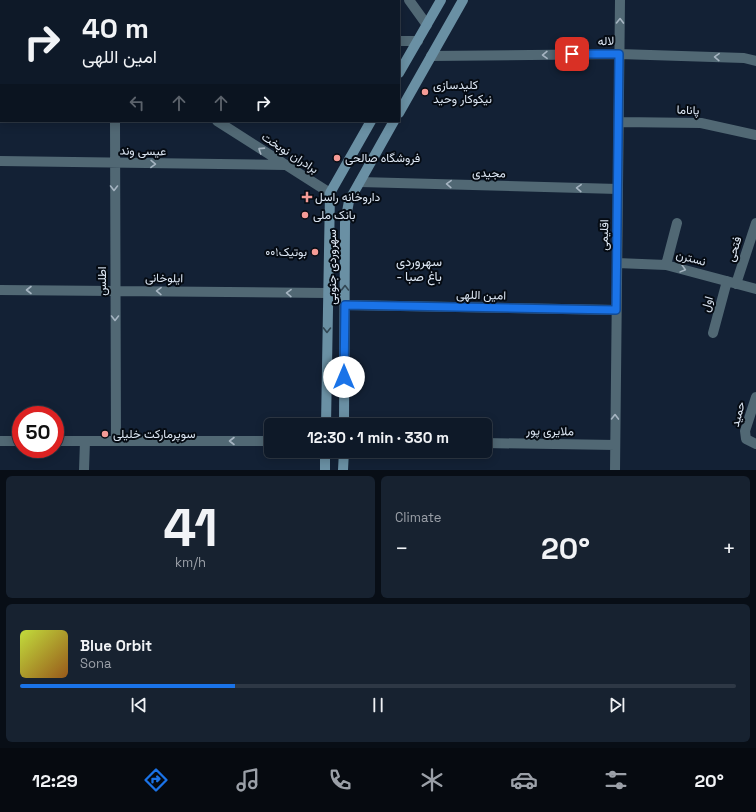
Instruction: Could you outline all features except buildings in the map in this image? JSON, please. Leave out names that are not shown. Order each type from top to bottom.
[{"type":"main road","points":[[400,71],[441,0]]},
{"type":"main road","points":[[400,111],[463,0]]},
{"type":"main road","name":"سهروردی جنوبی","points":[[326,418],[330,194],[370,122]]},
{"type":"main road","name":"سهروردی جنوبی","points":[[344,418],[345,222],[349,201],[393,122]]},
{"type":"main road","points":[[325,458],[325,470]]},
{"type":"main road","points":[[343,470],[344,458]]},
{"type":"street","points":[[409,0],[427,25]]},
{"type":"street","name":"اقلیمی","points":[[615,470],[620,0]]},
{"type":"street","points":[[400,41],[418,41]]},
{"type":"street","name":"لاله","points":[[431,56],[619,54],[744,58],[756,61]]},
{"type":"street","name":"اطلس","points":[[115,122],[116,441]]},
{"type":"street","name":"برادران نوبخت","points":[[219,122],[330,194]]},
{"type":"street","name":"پاناما","points":[[619,122],[701,123],[756,135]]},
{"type":"street","name":"عیسی وند","points":[[0,161],[286,165]]},
{"type":"street","name":"مجیدی","points":[[360,182],[618,189]]},
{"type":"street","points":[[666,265],[677,223]]},
{"type":"street","name":"فتحی","points":[[732,283],[756,223]]},
{"type":"street","name":"نسترن","points":[[617,263],[666,265],[756,289]]},
{"type":"street","name":"اول","points":[[713,333],[732,283]]},
{"type":"street","name":"ایلوخانی","points":[[0,290],[328,293]]},
{"type":"street","name":"امین اللهی","points":[[345,305],[616,310]]},
{"type":"street","name":"حمید","points":[[756,397],[745,432],[746,439],[756,444]]},
{"type":"street","points":[[0,441],[12,441]]},
{"type":"street","points":[[64,441],[264,441]]},
{"type":"street","points":[[84,470],[85,441]]},
{"type":"street","name":"ملایری پور","points":[[492,443],[615,445]]},
{"type":"place","name":"کلیدسازی نیکوکار وحید","points":[[425,92]]},
{"type":"place","name":"فروشگاه صالحی","points":[[337,158]]},
{"type":"place","name":"داروخانه راسل","points":[[307,197]]},
{"type":"place","name":"بانک ملی","points":[[305,215]]},
{"type":"place","name":"بوتیک۰۰۱","points":[[315,252]]},
{"type":"place","name":"سوپرمارکت خلیلی","points":[[105,434]]},
{"type":"district","name":"سهروردی - باغ صبا","points":[[419,268]]},
{"type":"route","points":[[344,377],[345,305],[616,310],[619,54],[572,54]]}]
